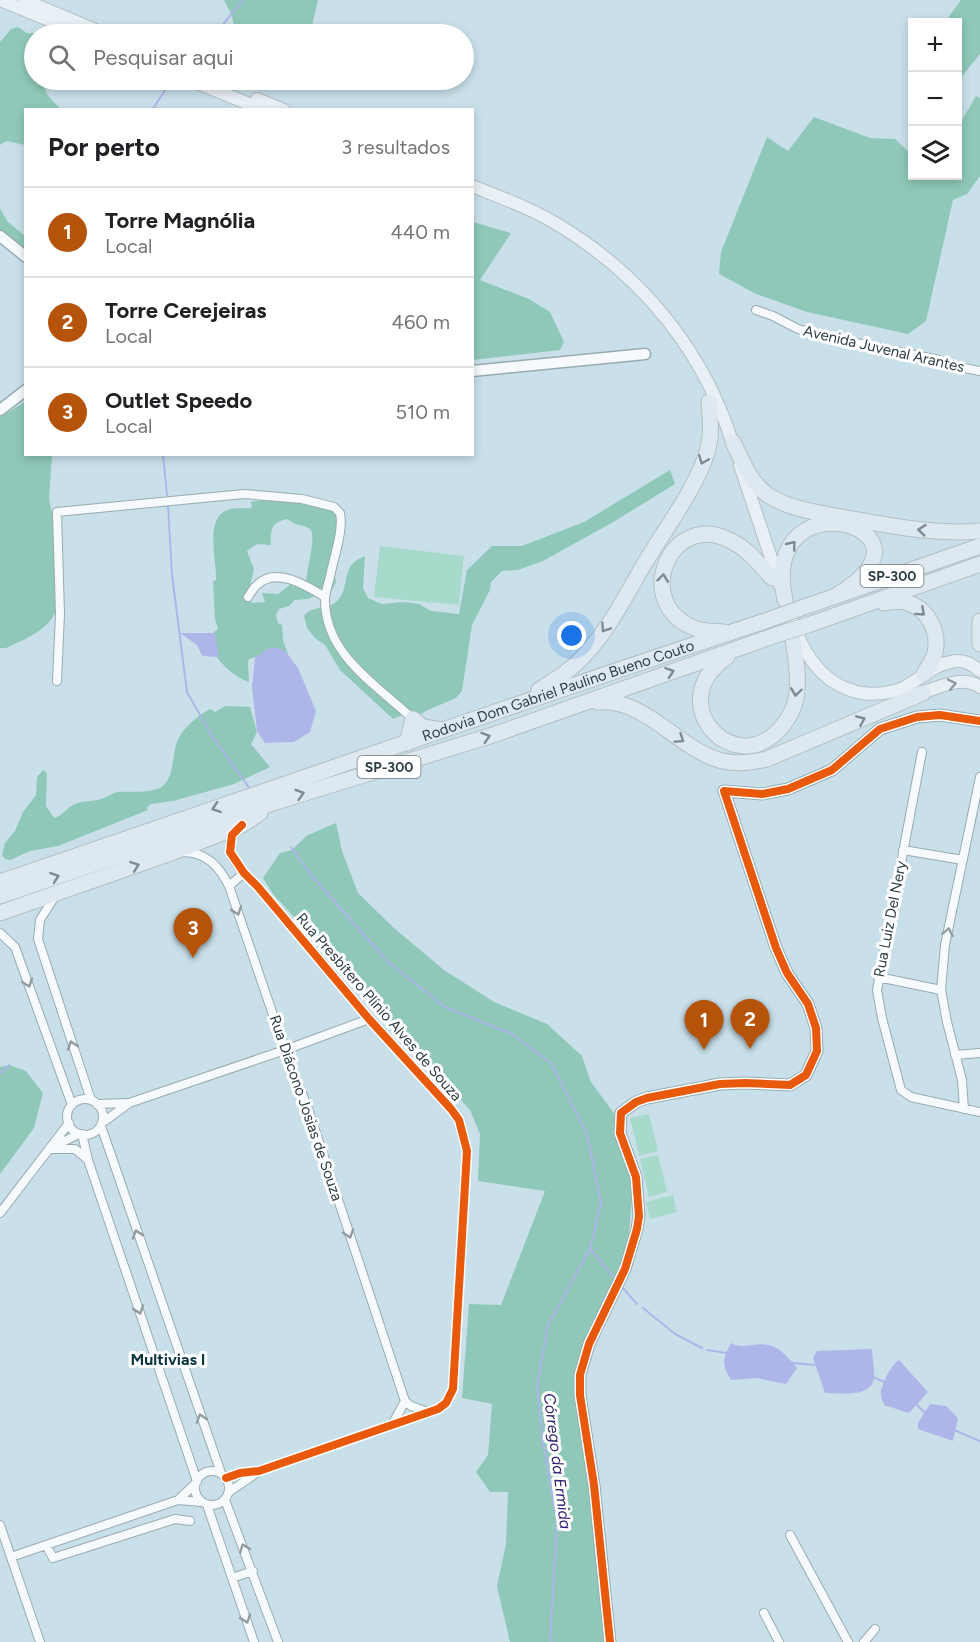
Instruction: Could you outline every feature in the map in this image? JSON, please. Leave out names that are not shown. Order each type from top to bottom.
[{"type":"highway","points":[[521,702],[569,671],[585,656],[605,629],[688,492],[701,466],[709,445],[709,402]]},
{"type":"highway","points":[[732,442],[754,482],[767,494],[783,503],[826,514],[904,528],[944,533],[980,531]]},
{"type":"highway","points":[[785,600],[781,580],[782,562],[787,549],[800,535],[815,526],[830,523],[856,527],[870,539],[875,549],[874,560],[863,576],[839,594]]},
{"type":"highway","points":[[730,632],[698,630],[685,623],[668,606],[663,596],[661,579],[666,561],[672,551],[688,539],[699,536],[730,539],[745,550],[772,578]]},
{"type":"highway","name":"Rodovia Dom Gabriel Paulino Bueno Couto","points":[[0,882],[978,546]]},
{"type":"highway","name":"Rodovia Dom Gabriel Paulino Bueno Couto","points":[[0,896],[276,802],[490,736],[784,635],[980,564]]},
{"type":"highway","points":[[898,593],[950,583],[980,570]]},
{"type":"highway","points":[[846,611],[900,601],[917,607],[935,631],[935,655],[924,674]]},
{"type":"highway","points":[[980,621],[980,644]]},
{"type":"highway","points":[[738,649],[716,664],[706,676],[701,689],[700,704],[705,721],[713,731],[728,742],[744,746],[768,739],[779,731],[788,718],[796,699],[798,680],[784,635]]},
{"type":"highway","points":[[570,707],[599,701],[616,702],[636,709],[700,752],[717,760],[744,763],[767,759],[923,693]]},
{"type":"highway","points":[[407,743],[413,719],[423,726],[442,730]]},
{"type":"highway","points":[[0,913],[171,853],[242,825],[276,802]]},
{"type":"main road","points":[[0,0],[59,24]]},
{"type":"main road","points":[[24,0],[38,3],[83,24]]},
{"type":"main road","points":[[215,90],[259,108]]},
{"type":"main road","points":[[235,90],[279,108]]},
{"type":"main road","points":[[474,187],[561,226],[606,257],[644,291],[692,353],[720,408],[792,621],[809,658],[823,674],[845,688],[870,694],[902,688],[945,663],[957,661],[974,666],[980,671]]},
{"type":"main road","points":[[474,195],[553,229],[581,247],[619,278],[659,319],[675,341],[694,370],[729,451],[772,578],[784,635],[812,668],[840,693],[860,700],[878,702],[894,700],[960,682],[969,682],[980,687]]},
{"type":"street","points":[[0,236],[24,255]]},
{"type":"street","name":"Avenida Juvenal Arantes","points":[[756,310],[798,329],[980,371]]},
{"type":"street","points":[[474,371],[645,354]]},
{"type":"street","points":[[0,410],[24,392]]},
{"type":"street","points":[[57,681],[60,614],[57,512],[244,494],[287,496],[334,507],[340,513],[341,522],[325,597],[326,612],[334,638],[350,664],[413,719]]},
{"type":"street","points":[[248,597],[257,585],[265,580],[284,578],[304,584],[325,597]]},
{"type":"street","points":[[610,1642],[592,1473],[580,1395],[580,1376],[589,1344],[632,1251],[639,1216],[636,1177],[620,1133],[621,1113],[636,1102],[647,1098],[720,1084],[790,1085],[806,1075],[817,1051],[816,1028],[808,1004],[787,973],[776,948],[724,791],[762,794],[788,789],[832,770],[880,729],[917,717],[940,715],[979,721]]},
{"type":"street","name":"Rua Luiz Del Nery","points":[[922,752],[877,990],[901,1090],[911,1097],[964,1109]]},
{"type":"street","points":[[980,777],[945,945],[941,990],[962,1080],[964,1109],[980,1112]]},
{"type":"street","name":"Rua Presbítero Plínio Alves de Souza","points":[[242,825],[232,835],[230,852],[244,873],[369,1019],[451,1109],[459,1120],[467,1151],[453,1389],[446,1403],[438,1409],[412,1419],[259,1471]]},
{"type":"street","points":[[903,850],[963,860]]},
{"type":"street","name":"Rua Diácono Josias de Souza","points":[[171,853],[187,851],[210,860],[221,870],[229,886],[285,1050],[308,1109],[405,1401]]},
{"type":"street","points":[[229,886],[244,873]]},
{"type":"street","points":[[57,894],[43,912],[38,939],[94,1102],[103,1114],[101,1125],[223,1475],[229,1482],[227,1496],[278,1642]]},
{"type":"street","points":[[0,933],[15,947],[72,1105]]},
{"type":"street","points":[[878,977],[941,990]]},
{"type":"street","points":[[129,1103],[79,1101],[72,1105],[68,1114],[69,1123],[74,1131],[91,1134],[129,1103],[369,1019]]},
{"type":"street","points":[[955,1054],[980,1053]]},
{"type":"street","points":[[0,1213],[69,1123]]},
{"type":"street","points":[[49,1149],[81,1134]]},
{"type":"street","points":[[81,1134],[196,1483],[196,1495],[204,1503],[254,1642]]},
{"type":"street","points":[[49,1149],[75,1149],[88,1160]]},
{"type":"street","points":[[392,1425],[405,1401],[411,1406],[428,1412]]},
{"type":"street","points":[[11,1557],[177,1500],[208,1471],[223,1475],[259,1471]]},
{"type":"street","points":[[177,1500],[217,1505],[259,1471]]},
{"type":"street","points":[[46,1545],[53,1558],[175,1519],[190,1521]]},
{"type":"street","points":[[0,1525],[40,1642]]},
{"type":"street","points":[[790,1535],[848,1642]]},
{"type":"street","points":[[232,1578],[253,1570]]},
{"type":"street","points":[[764,1613],[779,1642]]},
{"type":"street","points":[[864,1642],[876,1629]]},
{"type":"green space","points":[[224,0],[318,0],[312,24],[234,24]]},
{"type":"green space","points":[[961,0],[980,0],[980,54],[962,76],[962,18],[948,18]]},
{"type":"green space","points":[[18,27],[24,31],[24,90],[45,90],[60,108],[24,108],[24,145],[6,141],[0,145],[0,42],[11,29]]},
{"type":"green space","points":[[976,96],[980,98],[980,176],[967,194],[953,200],[926,321],[908,334],[807,312],[756,294],[719,274],[721,252],[767,137],[788,151],[814,117],[870,138],[895,139],[908,151],[908,180],[962,180],[962,120]]},
{"type":"green space","points":[[0,208],[7,221],[24,235],[24,255],[0,237]]},
{"type":"green space","points":[[474,222],[511,233],[480,280],[529,299],[550,312],[564,342],[560,350],[474,360]]},
{"type":"green space","points":[[24,403],[24,456],[52,456],[49,499],[58,543],[57,609],[48,623],[36,633],[6,648],[0,648],[0,417]]},
{"type":"green space","points":[[670,470],[675,484],[615,521],[543,561],[518,570],[502,571],[491,582],[490,590],[472,625],[462,691],[456,698],[410,720],[403,715],[393,719],[340,670],[325,645],[307,628],[304,616],[311,610],[329,606],[337,601],[344,589],[351,565],[365,556],[363,588],[368,598],[382,604],[405,602],[419,604],[431,611],[459,614],[467,570],[492,546],[522,546],[584,522]]},
{"type":"green space","points":[[283,496],[310,502],[333,512],[338,518],[341,534],[336,582],[332,590],[308,599],[295,600],[289,606],[279,609],[276,615],[278,623],[282,625],[283,640],[290,660],[256,657],[249,659],[249,682],[227,669],[218,659],[213,648],[214,632],[218,629],[215,619],[213,581],[216,580],[213,540],[216,521],[221,514],[231,509],[252,508],[251,502]],"holes":[[[283,520],[307,527],[312,533],[306,583],[291,584],[278,594],[262,593],[265,602],[252,603],[248,594],[254,569],[247,551],[257,544],[271,545],[271,535],[275,524]]]},
{"type":"green space","points":[[380,546],[464,556],[459,605],[374,597]]},
{"type":"green space","points":[[225,706],[250,707],[257,732],[251,744],[270,767],[234,784],[173,801],[151,804],[147,807],[148,810],[58,846],[30,851],[10,860],[5,859],[2,855],[5,843],[15,831],[23,812],[36,795],[37,777],[43,770],[47,773],[46,806],[54,818],[80,802],[101,799],[118,792],[155,790],[164,785],[170,776],[176,745],[185,729],[210,709],[215,712]]},
{"type":"green space","points":[[336,823],[342,851],[358,893],[394,928],[444,970],[494,1002],[547,1024],[582,1056],[591,1082],[619,1120],[633,1183],[628,1246],[584,1345],[575,1371],[575,1396],[587,1470],[608,1642],[510,1642],[497,1586],[506,1544],[508,1492],[490,1492],[476,1472],[488,1455],[492,1404],[462,1398],[469,1304],[501,1305],[545,1191],[478,1181],[480,1134],[470,1110],[273,894],[263,878],[280,853],[292,850],[306,836]]},
{"type":"green space","points":[[9,1065],[26,1071],[43,1093],[34,1128],[0,1174],[0,1067]]},
{"type":"green space","points":[[649,1114],[658,1151],[639,1156],[630,1118]]},
{"type":"green space","points":[[658,1155],[667,1192],[649,1197],[640,1159]]},
{"type":"green space","points":[[673,1195],[677,1212],[650,1219],[646,1202]]},
{"type":"water","points":[[180,633],[215,633],[219,657],[202,656],[197,645]]},
{"type":"water","points":[[269,648],[278,648],[286,652],[298,668],[316,711],[310,732],[294,742],[265,743],[257,731],[252,687],[255,658]]},
{"type":"water","points":[[731,1343],[740,1346],[763,1344],[773,1346],[797,1368],[786,1384],[756,1378],[731,1380],[724,1362]]},
{"type":"water","points":[[872,1349],[874,1378],[867,1389],[846,1394],[825,1393],[813,1358],[817,1351]]},
{"type":"water","points":[[899,1360],[928,1392],[909,1413],[885,1406],[881,1397],[885,1379]]},
{"type":"water","points":[[930,1404],[946,1406],[958,1418],[953,1441],[918,1429],[918,1423]]},
{"type":"waterway","points":[[223,24],[243,0]]},
{"type":"waterway","points":[[153,108],[165,90]]},
{"type":"waterway","points":[[163,456],[167,495]]},
{"type":"waterway","points":[[168,505],[172,575],[187,692],[212,736],[250,789]]},
{"type":"waterway","name":"Córrego da Ermida","points":[[291,847],[312,876],[388,962],[445,1007],[512,1034],[551,1063],[587,1134],[601,1203],[590,1249],[548,1325],[537,1387],[543,1442],[557,1523],[550,1642]]},
{"type":"waterway","points":[[0,1074],[9,1065]]},
{"type":"waterway","points":[[591,1250],[614,1278]]},
{"type":"waterway","points":[[622,1287],[637,1304]]},
{"type":"waterway","points":[[643,1308],[675,1334],[702,1348]]},
{"type":"waterway","points":[[707,1350],[727,1353]]},
{"type":"waterway","points":[[792,1363],[816,1365]]},
{"type":"waterway","points":[[873,1377],[887,1383]]},
{"type":"waterway","points":[[916,1404],[927,1415]]},
{"type":"waterway","points":[[952,1429],[980,1441]]},
{"type":"cycle path","points":[[610,1642],[594,1485],[580,1395],[580,1375],[589,1344],[625,1269],[637,1229],[639,1216],[636,1177],[620,1133],[621,1113],[636,1102],[647,1098],[720,1084],[790,1085],[806,1075],[817,1051],[816,1028],[808,1004],[787,973],[776,948],[724,791],[762,794],[788,789],[832,770],[880,729],[917,717],[940,715],[980,721]]},
{"type":"cycle path","points":[[226,1478],[240,1473],[259,1471],[438,1409],[446,1403],[453,1389],[467,1151],[459,1120],[451,1109],[369,1019],[244,873],[230,852],[232,835],[242,825]]},
{"type":"place","name":"Outlet Speedo","points":[[193,958]]},
{"type":"place","name":"Torre Cerejeiras","points":[[750,1049]]},
{"type":"place","name":"Torre Magnólia","points":[[704,1050]]},
{"type":"district","name":"Multivias I","points":[[168,1359]]}]
